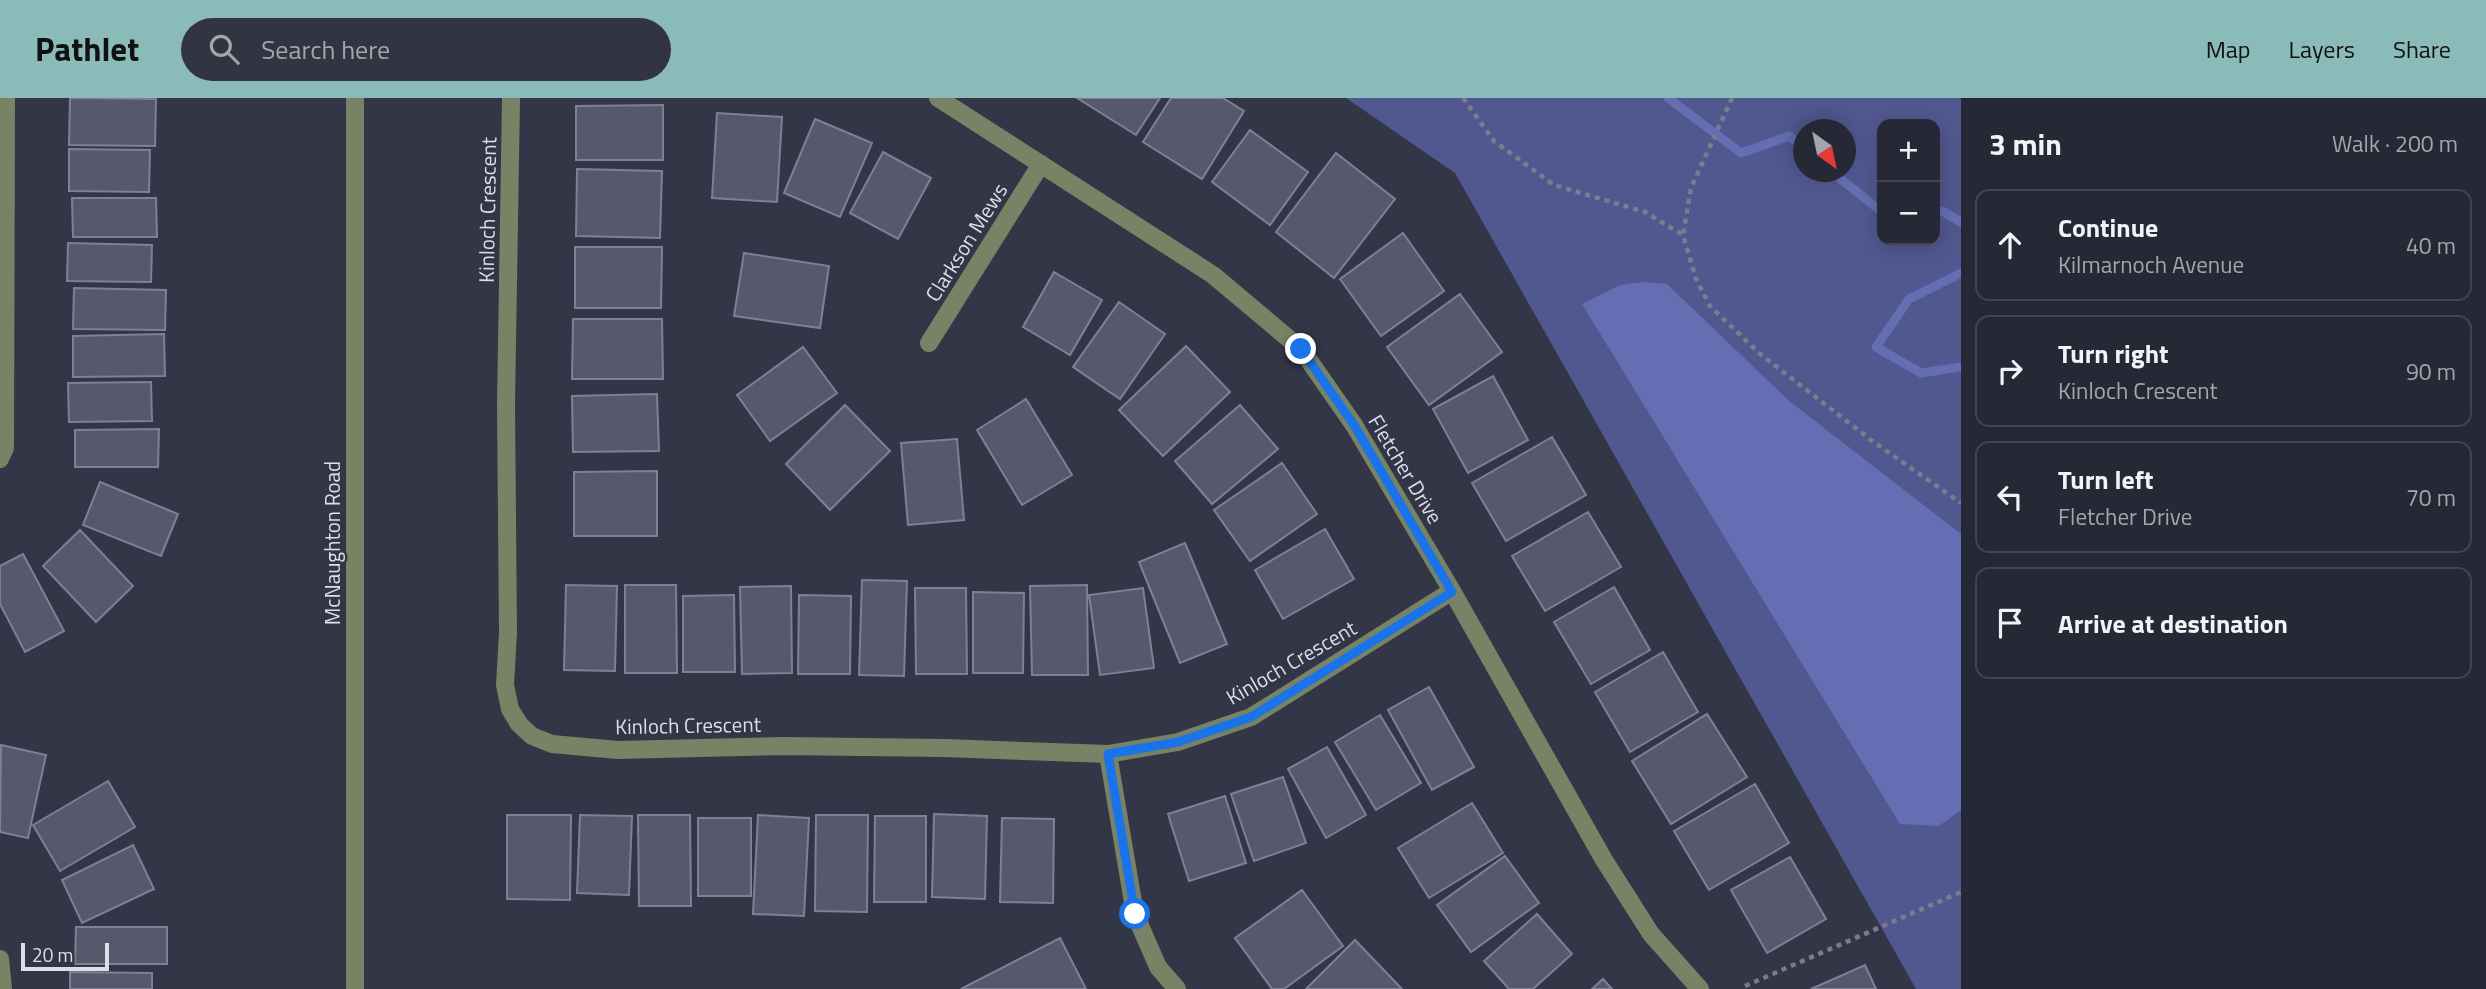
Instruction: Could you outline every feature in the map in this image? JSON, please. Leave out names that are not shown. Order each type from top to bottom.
[{"type":"street","points":[[0,459],[5,448],[6,98]]},
{"type":"street","name":"McNaughton Road","points":[[355,98],[355,989]]},
{"type":"street","name":"Kinloch Crescent","points":[[511,98],[506,404],[508,632],[505,685],[510,709],[519,724],[532,736],[552,744],[618,750],[782,746],[1108,754],[1178,742],[1251,717],[1452,592]]},
{"type":"street","name":"Fletcher Drive","points":[[938,98],[1213,275],[1301,349],[1354,425],[1604,860],[1651,934],[1700,989]]},
{"type":"street","name":"Clarkson Mews","points":[[929,343],[1041,164]]},
{"type":"street","points":[[1108,754],[1135,914],[1158,967],[1177,989]]},
{"type":"street","points":[[0,959],[3,989]]},
{"type":"path","points":[[1462,98],[1493,141],[1554,185],[1645,212],[1683,235]]},
{"type":"path","points":[[1732,98],[1691,188],[1683,235],[1696,279],[1710,306],[1759,353],[1871,440],[1961,503]]},
{"type":"path","points":[[1745,986],[1961,892]]},
{"type":"shaded area","points":[[1346,98],[1961,98],[1961,989],[1916,989],[1455,173]]},
{"type":"shaded area","points":[[1645,282],[1667,284],[1788,400],[1961,534],[1961,810],[1939,826],[1900,824],[1582,304],[1620,285]]},
{"type":"building","points":[[70,98],[156,99],[155,146],[69,145]]},
{"type":"building","points":[[1077,98],[1160,98],[1136,135]]},
{"type":"building","points":[[1171,98],[1223,98],[1244,111],[1202,179],[1143,142]]},
{"type":"building","points":[[663,105],[663,160],[576,160],[576,106]]},
{"type":"building","points":[[717,113],[782,117],[777,202],[712,198]]},
{"type":"building","points":[[815,119],[872,143],[840,217],[784,193]]},
{"type":"building","points":[[1250,130],[1308,172],[1270,225],[1212,182]]},
{"type":"building","points":[[69,149],[150,150],[149,192],[69,191]]},
{"type":"building","points":[[883,152],[931,178],[898,239],[850,213]]},
{"type":"building","points":[[1336,153],[1395,199],[1334,278],[1276,232]]},
{"type":"building","points":[[577,169],[662,171],[660,238],[576,236]]},
{"type":"building","points":[[72,198],[156,198],[157,237],[73,237]]},
{"type":"building","points":[[1403,233],[1444,291],[1381,336],[1340,279]]},
{"type":"building","points":[[68,243],[152,245],[151,282],[67,281]]},
{"type":"building","points":[[575,247],[662,247],[661,308],[575,308]]},
{"type":"building","points":[[744,253],[829,266],[820,328],[734,316]]},
{"type":"building","points":[[1054,272],[1102,300],[1070,355],[1023,327]]},
{"type":"building","points":[[74,288],[166,290],[165,330],[73,329]]},
{"type":"building","points":[[1460,294],[1502,352],[1429,405],[1387,347]]},
{"type":"building","points":[[1119,302],[1165,334],[1120,399],[1073,367]]},
{"type":"building","points":[[573,319],[662,319],[663,379],[572,379]]},
{"type":"building","points":[[164,334],[165,376],[73,377],[73,336]]},
{"type":"building","points":[[1186,346],[1230,392],[1163,456],[1119,410]]},
{"type":"building","points":[[803,347],[837,393],[770,441],[737,395]]},
{"type":"building","points":[[1493,376],[1528,440],[1468,473],[1433,409]]},
{"type":"building","points":[[151,382],[152,421],[69,422],[68,383]]},
{"type":"building","points":[[657,394],[659,451],[573,452],[572,396]]},
{"type":"building","points":[[1026,399],[1072,475],[1022,505],[977,430]]},
{"type":"building","points":[[845,405],[890,451],[830,510],[786,464]]},
{"type":"building","points":[[1240,405],[1278,449],[1212,504],[1175,461]]},
{"type":"building","points":[[159,429],[158,467],[75,467],[75,430]]},
{"type":"building","points":[[1552,437],[1586,495],[1506,541],[1472,483]]},
{"type":"building","points":[[957,439],[964,520],[908,525],[901,443]]},
{"type":"building","points":[[1282,463],[1317,514],[1250,561],[1214,510]]},
{"type":"building","points":[[657,471],[657,536],[574,536],[574,472]]},
{"type":"building","points":[[100,482],[178,514],[161,556],[83,525]]},
{"type":"building","points":[[1588,512],[1621,567],[1545,611],[1512,556]]},
{"type":"building","points":[[1325,529],[1354,579],[1283,619],[1255,570]]},
{"type":"building","points":[[80,530],[133,586],[96,622],[43,566]]},
{"type":"building","points":[[1185,543],[1227,644],[1180,663],[1139,562]]},
{"type":"building","points":[[23,554],[64,631],[25,652],[0,604],[0,566]]},
{"type":"building","points":[[862,580],[907,581],[904,676],[859,675]]},
{"type":"building","points":[[566,585],[617,586],[615,671],[564,670]]},
{"type":"building","points":[[625,585],[676,585],[677,673],[625,673]]},
{"type":"building","points":[[1087,585],[1088,675],[1032,675],[1030,586]]},
{"type":"building","points":[[791,586],[792,673],[742,674],[740,587]]},
{"type":"building","points":[[1614,587],[1650,650],[1591,684],[1554,622]]},
{"type":"building","points":[[915,588],[966,588],[967,674],[916,674]]},
{"type":"building","points":[[1143,588],[1154,668],[1100,675],[1089,595]]},
{"type":"building","points":[[973,592],[1024,593],[1023,673],[973,673]]},
{"type":"building","points":[[734,595],[735,672],[683,672],[683,596]]},
{"type":"building","points":[[799,595],[851,596],[850,674],[798,674]]},
{"type":"building","points":[[1663,652],[1698,712],[1630,752],[1595,692]]},
{"type":"building","points":[[1429,687],[1474,767],[1432,790],[1388,710]]},
{"type":"building","points":[[1707,714],[1747,777],[1671,824],[1632,761]]},
{"type":"building","points":[[1380,715],[1421,783],[1376,810],[1335,742]]},
{"type":"building","points":[[1,745],[46,755],[28,838],[0,832]]},
{"type":"building","points":[[1327,747],[1366,815],[1326,838],[1288,769]]},
{"type":"building","points":[[1283,777],[1306,843],[1254,861],[1231,794]]},
{"type":"building","points":[[108,781],[135,827],[60,871],[33,825]]},
{"type":"building","points":[[1755,784],[1789,843],[1709,890],[1674,831]]},
{"type":"building","points":[[1225,796],[1246,863],[1189,881],[1168,814]]},
{"type":"building","points":[[1472,803],[1503,853],[1429,898],[1398,848]]},
{"type":"building","points":[[934,814],[987,816],[985,899],[932,897]]},
{"type":"building","points":[[507,815],[571,815],[570,900],[507,899]]},
{"type":"building","points":[[580,815],[632,816],[629,895],[577,893]]},
{"type":"building","points":[[638,815],[690,815],[691,906],[639,906]]},
{"type":"building","points":[[758,815],[809,818],[804,916],[753,914]]},
{"type":"building","points":[[816,815],[868,815],[867,912],[815,911]]},
{"type":"building","points":[[875,816],[926,816],[926,902],[874,902]]},
{"type":"building","points":[[698,818],[751,818],[751,896],[698,896]]},
{"type":"building","points":[[1002,818],[1054,819],[1053,903],[1000,902]]},
{"type":"building","points":[[133,845],[154,889],[82,923],[62,880]]},
{"type":"building","points":[[1505,856],[1539,903],[1471,952],[1437,905]]},
{"type":"building","points":[[1790,857],[1826,919],[1767,953],[1731,890]]},
{"type":"building","points":[[1302,890],[1343,946],[1284,989],[1272,989],[1235,938]]},
{"type":"building","points":[[1537,914],[1572,954],[1533,989],[1509,989],[1484,961]]},
{"type":"building","points":[[76,927],[167,927],[167,964],[75,964]]},
{"type":"building","points":[[1060,938],[1086,989],[961,989]]},
{"type":"building","points":[[1355,940],[1402,989],[1306,989]]},
{"type":"building","points":[[1865,965],[1876,989],[1811,989]]},
{"type":"building","points":[[70,972],[152,973],[152,989],[70,989]]},
{"type":"building","points":[[1603,979],[1612,989],[1592,989]]},
{"type":"waterway","points":[[1668,98],[1741,153],[1789,136],[1793,139]]},
{"type":"waterway","points":[[1844,182],[1877,208]]},
{"type":"waterway","points":[[1940,211],[1961,222]]},
{"type":"waterway","points":[[1961,273],[1909,299],[1876,347],[1921,373],[1961,367]]},
{"type":"route","points":[[1135,914],[1108,754],[1178,742],[1251,717],[1452,592],[1354,425],[1301,349]]}]
